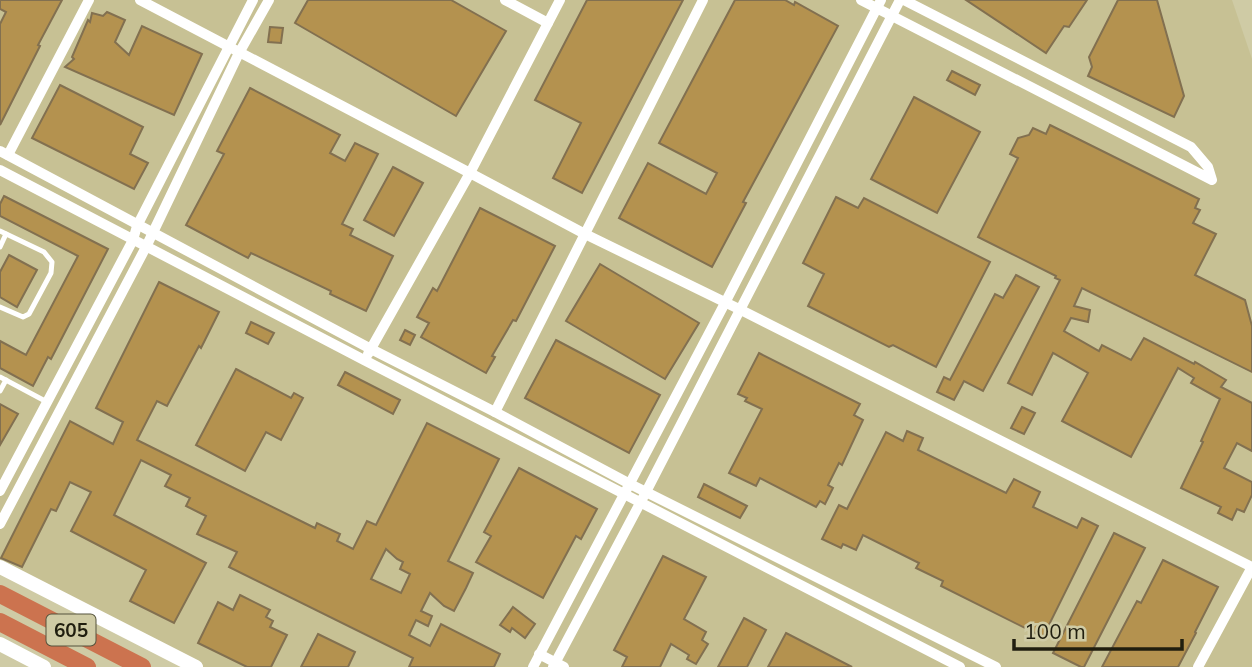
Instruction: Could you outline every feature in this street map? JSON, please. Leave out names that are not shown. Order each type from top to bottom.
[{"type":"highway","name":"605","points":[[0,594],[142,667]]},
{"type":"highway","name":"605","points":[[0,622],[87,667]]},
{"type":"main road","points":[[0,568],[196,667]]},
{"type":"main road","points":[[7,647],[44,667]]},
{"type":"street","points":[[89,0],[4,153],[137,226],[495,412],[627,489],[639,502],[960,667]]},
{"type":"street","points":[[140,0],[584,234],[1252,567],[1198,667]]},
{"type":"street","points":[[0,491],[132,240],[253,0]]},
{"type":"street","points":[[0,524],[146,247],[239,53],[269,0]]},
{"type":"street","points":[[505,0],[548,23]]},
{"type":"street","points":[[364,360],[470,173],[560,0]]},
{"type":"street","points":[[495,412],[703,0]]},
{"type":"street","points":[[539,654],[557,665],[639,502],[646,492],[679,425],[892,16],[902,0],[1191,147],[1208,167],[1212,180],[892,16],[878,4],[861,0]]},
{"type":"street","points":[[533,667],[725,303],[878,4]]},
{"type":"street","points":[[934,37],[944,20]]},
{"type":"street","points":[[229,47],[246,40]]},
{"type":"street","points":[[1050,96],[1057,79]]},
{"type":"street","points":[[0,170],[364,360],[627,489],[646,492],[996,667]]},
{"type":"street","points":[[47,402],[60,410]]},
{"type":"street","points":[[660,423],[679,425]]},
{"type":"street","points":[[7,647],[30,667]]},
{"type":"lane","points":[[0,247],[3,233],[44,252],[52,262],[51,273],[29,314],[23,317],[0,307]]},
{"type":"lane","points":[[0,391],[3,378],[47,402]]},
{"type":"shaded area","points":[[0,0],[1232,0],[1252,59],[1252,667],[201,667],[0,563]]},
{"type":"building","points":[[0,0],[62,0],[0,125],[0,24],[6,12],[0,9]]},
{"type":"building","points":[[308,0],[451,0],[506,31],[456,116],[295,23]]},
{"type":"building","points":[[587,0],[683,0],[582,193],[553,178],[581,123],[535,100]]},
{"type":"building","points":[[735,0],[785,0],[794,5],[795,2],[838,26],[743,202],[746,203],[712,267],[619,218],[648,163],[706,194],[717,173],[659,143]]},
{"type":"building","points":[[966,0],[1087,0],[1069,27],[1064,26],[1046,53]]},
{"type":"building","points":[[1118,0],[1157,0],[1184,96],[1174,117],[1088,76],[1092,67],[1089,57]]},
{"type":"building","points":[[107,12],[125,20],[115,42],[129,55],[142,26],[202,54],[174,115],[65,67],[74,59],[72,57],[92,13],[103,16]]},
{"type":"building","points":[[270,27],[283,28],[281,43],[268,42]]},
{"type":"building","points":[[952,71],[980,85],[975,95],[947,80]]},
{"type":"building","points":[[60,85],[143,127],[130,154],[148,163],[134,189],[32,138]]},
{"type":"building","points":[[250,88],[340,135],[330,153],[345,161],[355,143],[378,154],[342,224],[353,229],[350,235],[393,256],[366,311],[251,253],[248,258],[186,225],[224,154],[217,151]]},
{"type":"building","points":[[914,97],[980,132],[937,213],[871,179]]},
{"type":"building","points":[[1050,125],[1199,199],[1195,208],[1200,210],[1193,223],[1216,234],[1195,275],[1245,300],[1252,326],[1252,372],[1082,288],[1074,306],[1090,310],[1088,322],[1071,318],[1064,331],[1099,351],[1102,345],[1131,360],[1144,338],[1226,380],[1221,387],[1252,403],[1252,451],[1237,443],[1224,468],[1252,482],[1252,495],[1244,512],[1237,509],[1232,520],[1218,513],[1221,507],[1181,488],[1220,399],[1191,383],[1194,378],[1178,368],[1131,457],[1062,421],[1088,373],[1053,353],[1032,395],[1008,383],[1060,280],[978,237],[1018,158],[1010,154],[1018,138],[1029,135],[1033,128],[1046,134]]},
{"type":"building","points":[[393,167],[423,183],[394,236],[364,220]]},
{"type":"building","points":[[4,196],[108,249],[51,359],[48,357],[33,386],[0,368],[0,341],[26,355],[78,256],[0,216],[0,204]]},
{"type":"building","points":[[836,197],[858,208],[864,198],[990,262],[936,367],[893,345],[889,347],[808,306],[824,274],[803,263]]},
{"type":"building","points":[[480,208],[555,246],[516,321],[513,320],[492,356],[495,357],[486,373],[421,337],[429,323],[417,317],[433,288],[437,291]]},
{"type":"building","points":[[9,255],[37,270],[17,307],[0,297],[0,272]]},
{"type":"building","points":[[600,264],[699,323],[665,379],[566,321]]},
{"type":"building","points":[[1016,275],[1039,287],[983,391],[964,381],[954,400],[937,392],[944,377],[950,380],[995,294],[1003,298]]},
{"type":"building","points":[[159,282],[219,312],[167,406],[157,401],[137,440],[315,528],[317,523],[340,534],[337,541],[353,549],[367,521],[376,525],[427,423],[499,459],[448,561],[473,573],[466,588],[454,611],[430,593],[421,611],[432,616],[428,626],[416,620],[409,635],[430,646],[441,624],[500,654],[494,667],[409,667],[413,658],[229,567],[237,552],[197,534],[206,516],[186,506],[190,498],[165,486],[171,475],[141,460],[114,515],[206,563],[174,623],[130,601],[146,570],[71,531],[91,492],[70,482],[56,511],[51,509],[22,567],[1,558],[70,421],[113,444],[123,422],[96,408]],"holes":[[[386,549],[403,562],[400,569],[410,574],[401,593],[371,579]]]},
{"type":"building","points":[[251,322],[274,333],[268,344],[246,333]]},
{"type":"building","points":[[405,330],[415,335],[410,345],[400,340]]},
{"type":"building","points":[[556,340],[660,395],[629,453],[525,398]]},
{"type":"building","points":[[759,353],[860,404],[854,415],[863,420],[842,465],[839,463],[828,485],[833,488],[825,504],[820,501],[816,507],[760,478],[756,486],[729,473],[762,409],[745,401],[747,398],[738,394]]},
{"type":"building","points":[[236,369],[291,398],[294,393],[303,398],[281,440],[266,432],[245,471],[196,445]]},
{"type":"building","points":[[345,372],[400,400],[393,414],[338,385]]},
{"type":"building","points":[[0,404],[18,414],[0,445]]},
{"type":"building","points":[[1022,407],[1035,413],[1024,434],[1011,428]]},
{"type":"building","points":[[907,431],[923,438],[918,450],[1006,493],[1014,479],[1040,492],[1033,507],[1077,528],[1082,518],[1098,526],[1043,637],[941,586],[943,581],[916,568],[919,563],[863,535],[856,550],[843,544],[841,548],[822,539],[839,505],[847,509],[886,432],[903,441]]},
{"type":"building","points":[[519,468],[597,509],[581,539],[576,536],[543,598],[476,562],[491,536],[484,532]]},
{"type":"building","points":[[704,484],[747,506],[740,518],[698,497]]},
{"type":"building","points":[[1114,533],[1145,548],[1084,667],[1081,667],[1053,653]]},
{"type":"building","points":[[663,556],[706,577],[684,619],[706,632],[702,640],[708,644],[696,664],[687,659],[689,655],[671,644],[660,667],[622,667],[627,657],[614,650]]},
{"type":"building","points":[[1163,560],[1218,587],[1178,667],[1102,667],[1137,601],[1141,603]]},
{"type":"building","points":[[240,595],[270,610],[266,617],[273,621],[270,627],[287,635],[271,667],[247,667],[198,643],[218,602],[233,610]]},
{"type":"building","points":[[513,607],[535,624],[525,638],[512,628],[510,632],[500,625]]},
{"type":"building","points":[[744,618],[766,630],[747,667],[718,667]]},
{"type":"building","points":[[786,633],[852,667],[768,667]]},
{"type":"building","points":[[318,634],[355,652],[348,667],[301,667]]}]
